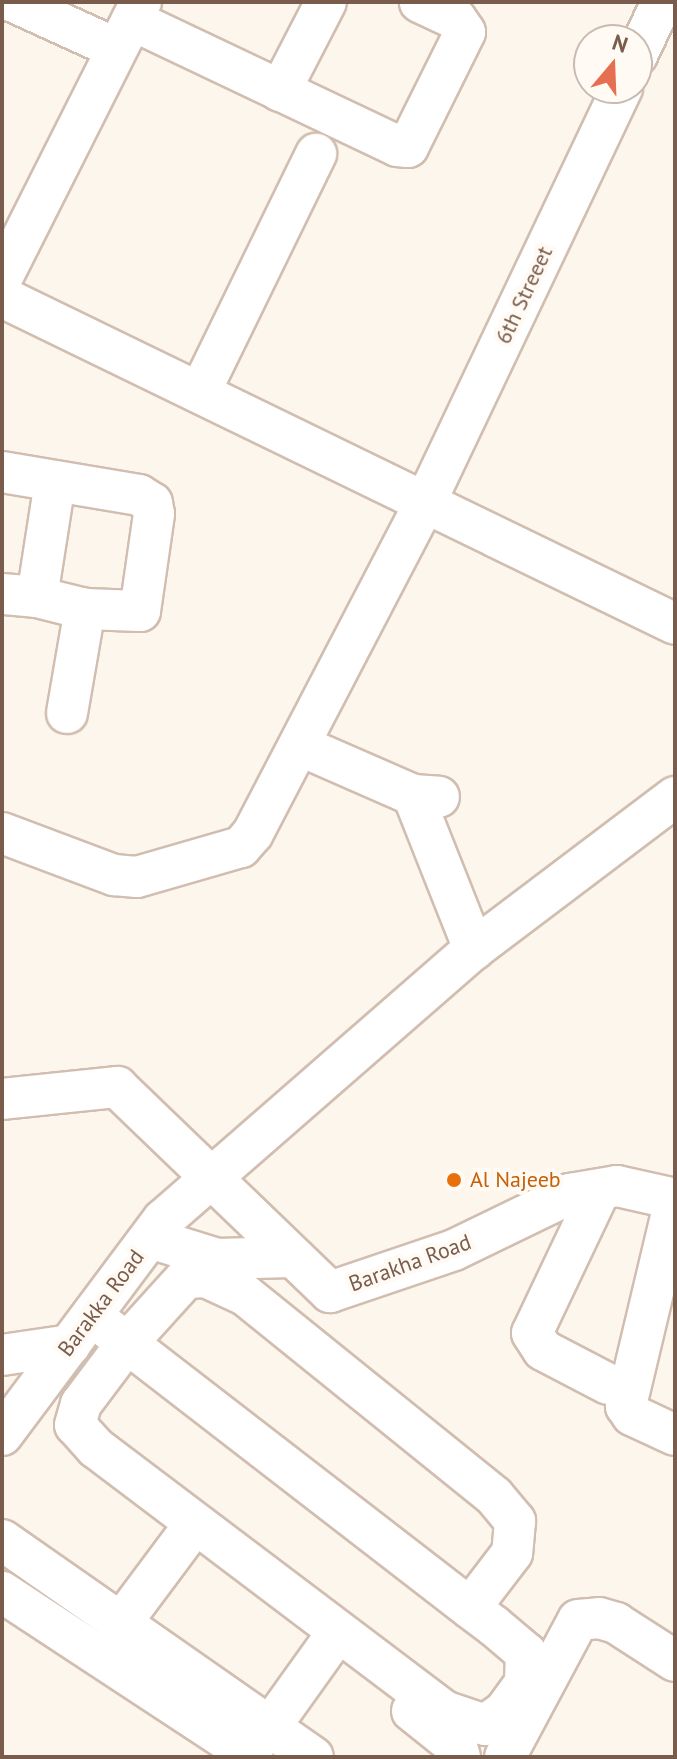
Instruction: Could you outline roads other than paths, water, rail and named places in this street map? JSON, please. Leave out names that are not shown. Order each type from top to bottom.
[{"type":"street","points":[[14,2],[130,24],[397,146],[408,147],[465,32],[456,19],[420,2]]},
{"type":"street","points":[[280,91],[326,2]]},
{"type":"street","points":[[652,24],[662,2]]},
{"type":"street","points":[[7,255],[130,24]]},
{"type":"street","name":"6th Streeet","points":[[2,833],[114,875],[137,877],[241,847],[265,814],[426,501],[614,104]]},
{"type":"street","points":[[200,392],[316,154]]},
{"type":"street","points":[[2,297],[675,624]]},
{"type":"street","points":[[2,472],[139,495],[152,503],[154,514],[140,611],[85,609],[20,596],[55,482]]},
{"type":"street","points":[[67,713],[85,609]]},
{"type":"street","points":[[301,746],[428,796],[474,949]]},
{"type":"street","name":"Barakka Road","points":[[11,1423],[163,1220],[474,949],[675,797]]},
{"type":"street","points":[[2,1099],[117,1087],[292,1257]]},
{"type":"street","name":"Barakha Road","points":[[292,1257],[330,1292],[454,1250],[570,1194],[617,1186],[675,1199]]},
{"type":"street","points":[[600,1190],[532,1333],[534,1342],[543,1350],[608,1384]]},
{"type":"street","points":[[675,1199],[626,1406],[632,1415],[675,1435]]},
{"type":"street","points":[[150,1238],[217,1259],[292,1257]]},
{"type":"street","points":[[2,1355],[81,1330],[127,1343],[526,1653],[525,1683],[505,1711],[485,1725],[444,1711],[96,1448],[75,1425],[81,1404],[127,1343],[186,1278],[206,1277],[245,1295],[494,1496],[515,1521],[512,1553],[470,1608]]},
{"type":"street","points":[[11,1423],[185,1537],[434,1727],[457,1747],[460,1757]]},
{"type":"street","points":[[121,1623],[185,1537]]},
{"type":"street","points":[[2,1540],[121,1623],[261,1742]]},
{"type":"street","points":[[2,1592],[261,1742],[313,1757]]},
{"type":"street","points":[[505,1757],[578,1620],[599,1618],[616,1623],[675,1661]]},
{"type":"street","points":[[261,1742],[328,1646]]},
{"type":"place","name":"Al Najeeb","points":[[454,1180]]}]
